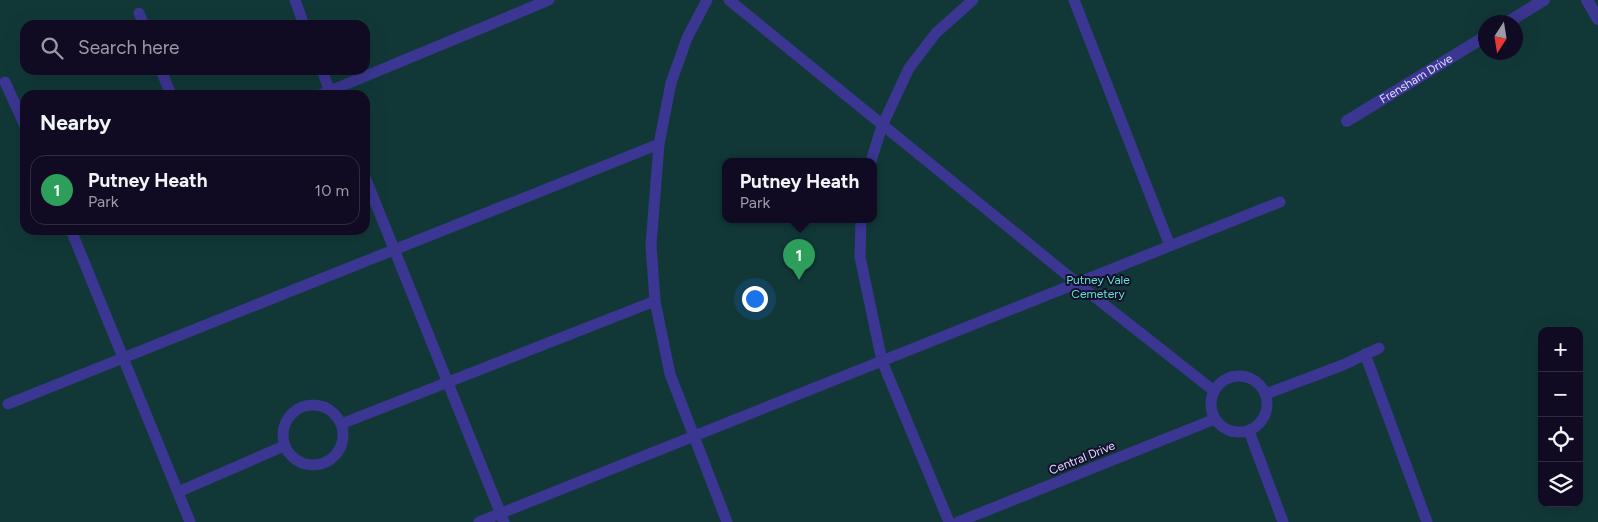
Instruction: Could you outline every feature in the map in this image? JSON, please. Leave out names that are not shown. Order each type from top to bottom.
[{"type":"street","points":[[1519,15],[1544,0]]},
{"type":"street","points":[[1587,0],[1598,18]]},
{"type":"street","name":"Frensham Drive","points":[[1347,121],[1478,41]]},
{"type":"lane","points":[[295,0],[302,20]]},
{"type":"lane","points":[[336,90],[549,0]]},
{"type":"lane","points":[[707,0],[687,38],[671,83],[659,144],[651,246],[655,301],[670,374],[726,522]]},
{"type":"lane","points":[[729,0],[882,126],[1214,392]]},
{"type":"lane","points":[[873,158],[882,126],[909,68],[936,33],[973,0]]},
{"type":"lane","points":[[1074,0],[1170,246]]},
{"type":"lane","points":[[139,13],[142,20]]},
{"type":"lane","points":[[164,75],[169,90]]},
{"type":"lane","points":[[323,75],[326,90]]},
{"type":"lane","points":[[5,82],[20,115]]},
{"type":"lane","points":[[8,404],[659,144]]},
{"type":"lane","points":[[370,189],[503,518]]},
{"type":"lane","points":[[479,522],[503,518],[694,437],[1280,202]]},
{"type":"lane","points":[[861,223],[860,257],[882,361],[949,522]]},
{"type":"lane","points":[[73,235],[190,522]]},
{"type":"lane","points":[[341,424],[655,301]]},
{"type":"lane","points":[[1266,394],[1343,365],[1380,348]]},
{"type":"lane","points":[[1365,354],[1427,522]]},
{"type":"lane","points":[[1236,376],[1254,380],[1266,394],[1267,412],[1263,420],[1249,431],[1239,433],[1230,431],[1221,426],[1211,410],[1214,392],[1220,384],[1236,376]]},
{"type":"lane","points":[[306,405],[317,405],[326,408],[334,413],[341,424],[342,440],[340,449],[334,457],[326,462],[306,465],[290,455],[284,446],[282,436],[286,421],[296,410],[306,405]]},
{"type":"lane","name":"Central Drive","points":[[958,522],[1215,419]]},
{"type":"lane","points":[[1249,431],[1283,522]]},
{"type":"lane","points":[[178,492],[284,446]]},
{"type":"green space","name":"Putney Vale Cemetery","points":[[0,0],[1598,0],[1598,522],[0,522]]},
{"type":"place","name":"Putney Heath","points":[[799,280]]}]
